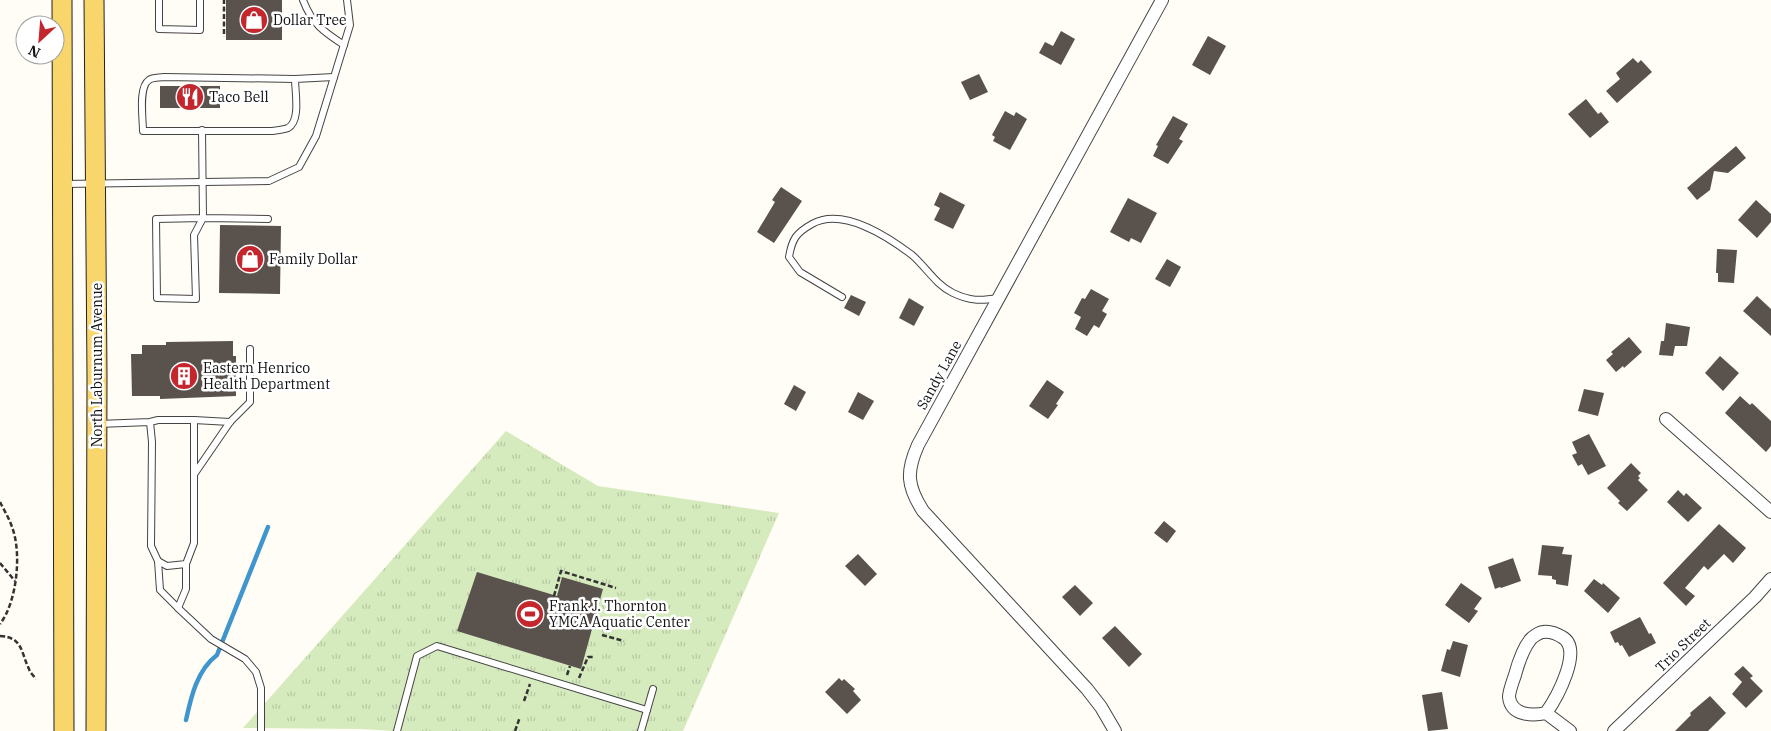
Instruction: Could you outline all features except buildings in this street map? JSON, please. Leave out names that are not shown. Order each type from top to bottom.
[{"type":"main road","points":[[62,0],[64,731]]},
{"type":"main road","name":"North Laburnum Avenue","points":[[94,0],[97,424],[96,731]]},
{"type":"street","name":"Sandy Lane","points":[[1115,731],[1101,707],[1087,689],[922,511],[913,496],[910,486],[909,468],[918,444],[1162,0]]},
{"type":"street","points":[[1666,419],[1771,512]]},
{"type":"street","name":"Trio Street","points":[[1614,731],[1771,580]]},
{"type":"street","points":[[1543,632],[1555,633],[1566,639],[1570,646],[1570,660],[1566,676],[1546,713],[1535,716],[1523,714],[1515,709],[1509,698],[1518,664],[1531,639],[1543,632]]},
{"type":"street","points":[[1546,713],[1570,731]]},
{"type":"lane","points":[[159,0],[159,29],[200,30],[200,0]]},
{"type":"lane","points":[[303,0],[313,21],[324,32],[344,45]]},
{"type":"lane","points":[[62,184],[269,181],[299,167],[316,136],[350,25],[347,0]]},
{"type":"lane","points":[[295,79],[295,120],[288,128],[272,131],[143,130],[142,92],[145,83],[150,79],[164,77],[295,79],[334,77]]},
{"type":"lane","points":[[202,130],[204,218],[194,235],[196,299],[157,298],[156,219],[204,218],[268,219]]},
{"type":"lane","points":[[842,297],[800,272],[789,256],[792,242],[802,230],[818,221],[835,218],[871,229],[912,255],[937,281],[952,293],[979,301],[999,298]]},
{"type":"lane","points":[[194,474],[230,422],[250,402],[250,349]]},
{"type":"lane","points":[[97,424],[158,420],[230,422]]},
{"type":"lane","points":[[178,608],[186,589],[186,564],[194,543],[194,420]]},
{"type":"lane","points":[[150,422],[152,442],[151,546],[158,561],[160,590],[211,639],[245,659],[256,672],[261,688],[261,731]]},
{"type":"lane","points":[[158,561],[167,566],[186,564]]},
{"type":"lane","points":[[397,731],[417,656],[437,646],[647,710]]},
{"type":"lane","points":[[641,731],[653,689]]},
{"type":"path","points":[[224,0],[224,34]]},
{"type":"path","points":[[0,502],[13,528],[16,555],[16,582],[12,600],[0,624]]},
{"type":"path","points":[[0,563],[16,582]]},
{"type":"path","points":[[554,596],[561,571],[616,588]]},
{"type":"path","points":[[602,635],[624,641]]},
{"type":"path","points":[[0,636],[7,636],[17,641],[29,670],[36,679]]},
{"type":"path","points":[[579,678],[584,662],[588,657],[594,657]]},
{"type":"path","points":[[567,675],[570,666]]},
{"type":"path","points":[[524,701],[530,684]]},
{"type":"path","points":[[515,731],[520,717]]},
{"type":"green space","points":[[506,431],[598,486],[779,513],[683,731],[393,731],[243,728]]},
{"type":"waterway","points":[[186,720],[196,684],[204,668],[217,655],[268,527]]},
{"type":"place","name":"Dollar Tree","points":[[254,20]]},
{"type":"place","name":"Taco Bell","points":[[190,97]]},
{"type":"place","name":"Family Dollar","points":[[250,259]]},
{"type":"place","name":"Eastern Henrico Health Department","points":[[184,376]]},
{"type":"place","name":"Frank J. Thornton YMCA Aquatic Center","points":[[530,614]]}]
